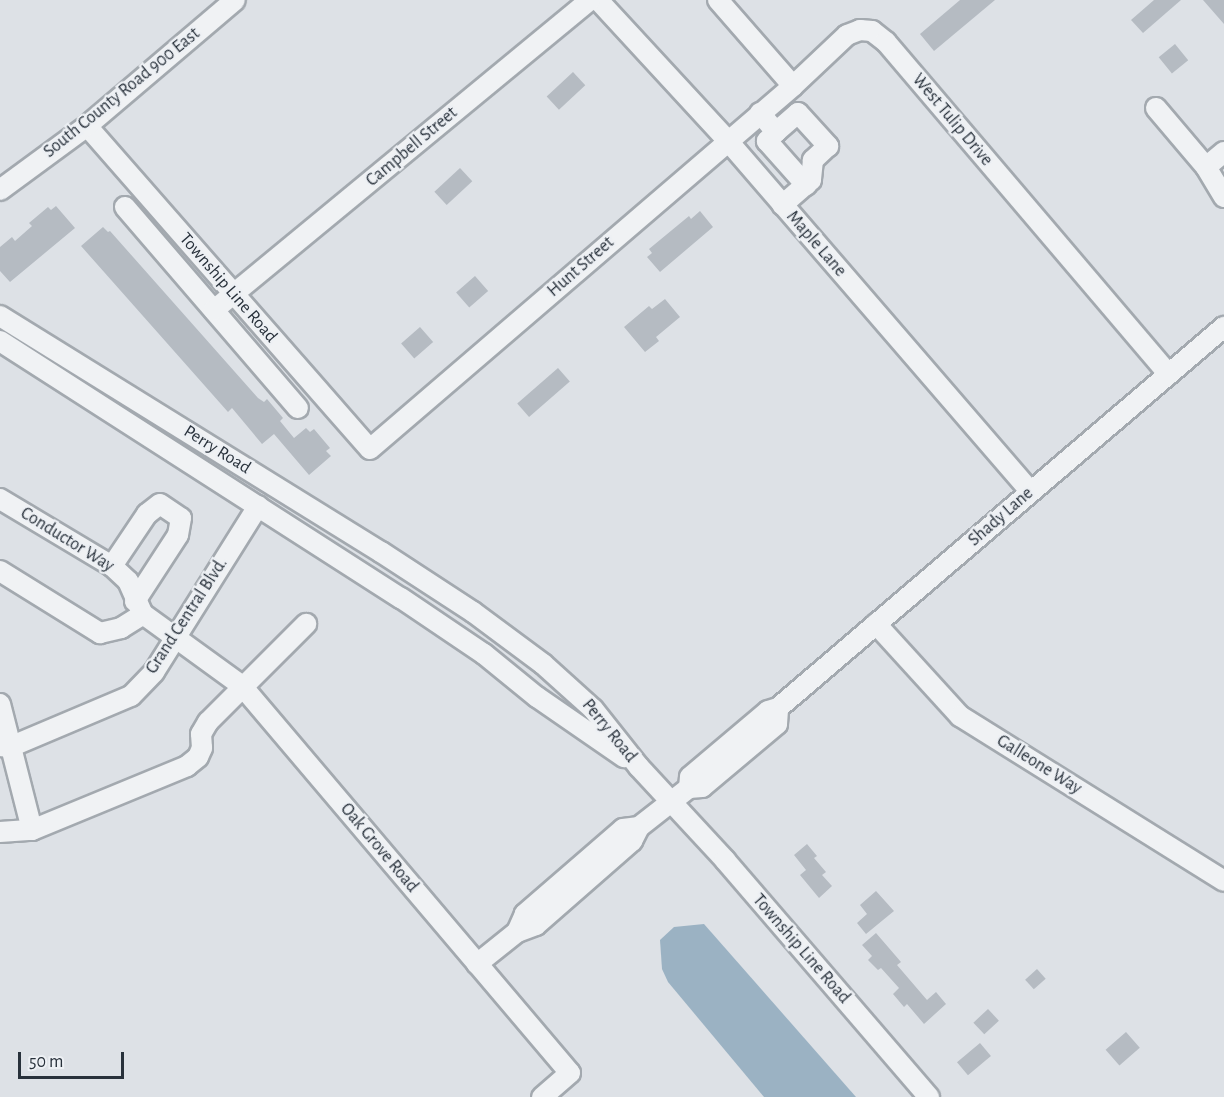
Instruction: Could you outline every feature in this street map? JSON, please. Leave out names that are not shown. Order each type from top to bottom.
[{"type":"street","name":"South County Road 900 East","points":[[3,186],[87,126],[235,0]]},
{"type":"street","name":"Campbell Street","points":[[214,310],[590,0]]},
{"type":"street","name":"Maple Lane","points":[[598,0],[728,141],[1030,491]]},
{"type":"street","points":[[718,0],[793,86]]},
{"type":"street","name":"West Tulip Drive","points":[[793,86],[847,35],[860,30],[877,34],[1169,374]]},
{"type":"street","name":"Hunt Street","points":[[370,449],[793,86]]},
{"type":"street","points":[[1156,108],[1206,167],[1224,197]]},
{"type":"street","points":[[782,205],[806,185],[812,180],[813,160],[828,146],[798,113],[767,141],[806,185]]},
{"type":"street","points":[[760,114],[776,132]]},
{"type":"street","name":"Township Line Road","points":[[87,126],[370,449]]},
{"type":"street","points":[[1206,167],[1224,152]]},
{"type":"street","points":[[125,207],[298,408]]},
{"type":"street","name":"Perry Road","points":[[0,316],[370,545],[473,612],[582,697],[639,767]]},
{"type":"street","name":"Shady Lane","points":[[672,801],[688,788],[690,777],[768,711],[778,708],[1224,327]]},
{"type":"street","name":"Perry Road","points":[[0,341],[420,610],[484,654],[537,697],[639,767]]},
{"type":"street","name":"Conductor Way","points":[[0,499],[112,566],[128,581],[139,607],[176,637]]},
{"type":"street","points":[[0,571],[100,633],[121,628],[139,607],[178,535],[181,518],[160,504],[147,514],[112,566]]},
{"type":"street","name":"Grand Central Blvd.","points":[[5,746],[131,696],[154,672],[258,506]]},
{"type":"street","points":[[0,832],[32,830],[187,766],[198,757],[202,748],[201,734],[208,722],[306,624]]},
{"type":"street","name":"Galleone Way","points":[[876,624],[960,716],[1224,880]]},
{"type":"street","name":"Oak Grove Road","points":[[176,637],[242,686],[570,1073],[542,1097]]},
{"type":"street","points":[[0,704],[5,746],[32,830]]},
{"type":"street","name":"Township Line Road","points":[[639,767],[672,801],[929,1097]]},
{"type":"street","points":[[477,964],[517,932],[536,925],[632,841],[639,827],[672,801]]},
{"type":"water","points":[[704,924],[856,1097],[764,1097],[668,982],[662,969],[660,940],[674,927]]},
{"type":"building","points":[[960,0],[995,0],[934,51],[920,34]]},
{"type":"building","points":[[1154,0],[1181,0],[1143,33],[1131,20]]},
{"type":"building","points":[[1203,0],[1224,0],[1224,24]]},
{"type":"building","points":[[1175,44],[1188,60],[1172,74],[1159,57]]},
{"type":"building","points":[[573,72],[585,85],[559,110],[547,97]]},
{"type":"building","points":[[460,168],[472,181],[447,205],[434,192]]},
{"type":"building","points":[[56,206],[75,228],[10,282],[0,271],[0,247],[12,237],[15,241],[32,226],[29,223],[48,207],[51,210]]},
{"type":"building","points":[[700,211],[713,227],[660,272],[647,257],[652,253],[649,249],[689,216],[691,219]]},
{"type":"building","points":[[103,227],[108,232],[110,231],[258,398],[264,402],[267,399],[283,418],[280,421],[294,438],[306,428],[310,432],[314,429],[330,448],[326,451],[331,456],[309,475],[274,434],[262,444],[232,408],[228,412],[81,246]]},
{"type":"building","points":[[475,276],[488,291],[469,307],[456,292]]},
{"type":"building","points":[[665,299],[680,317],[656,337],[659,341],[645,352],[624,327],[649,306],[652,309]]},
{"type":"building","points":[[420,327],[433,342],[414,358],[401,343]]},
{"type":"building","points":[[558,368],[570,382],[529,417],[517,403]]},
{"type":"building","points":[[807,844],[817,856],[814,858],[826,872],[822,875],[832,886],[819,898],[800,875],[806,870],[794,855]]},
{"type":"building","points":[[876,891],[894,911],[866,934],[857,923],[867,914],[860,905]]},
{"type":"building","points":[[876,933],[901,962],[897,965],[927,1000],[936,992],[946,1004],[924,1024],[907,1004],[904,1007],[893,994],[899,988],[881,968],[878,970],[868,960],[872,956],[862,945]]},
{"type":"building","points":[[1037,969],[1046,979],[1034,989],[1025,980]]},
{"type":"building","points":[[988,1009],[999,1021],[984,1034],[973,1023]]},
{"type":"building","points":[[1126,1032],[1140,1048],[1119,1066],[1106,1050]]},
{"type":"building","points":[[980,1043],[991,1056],[968,1075],[957,1062]]}]
